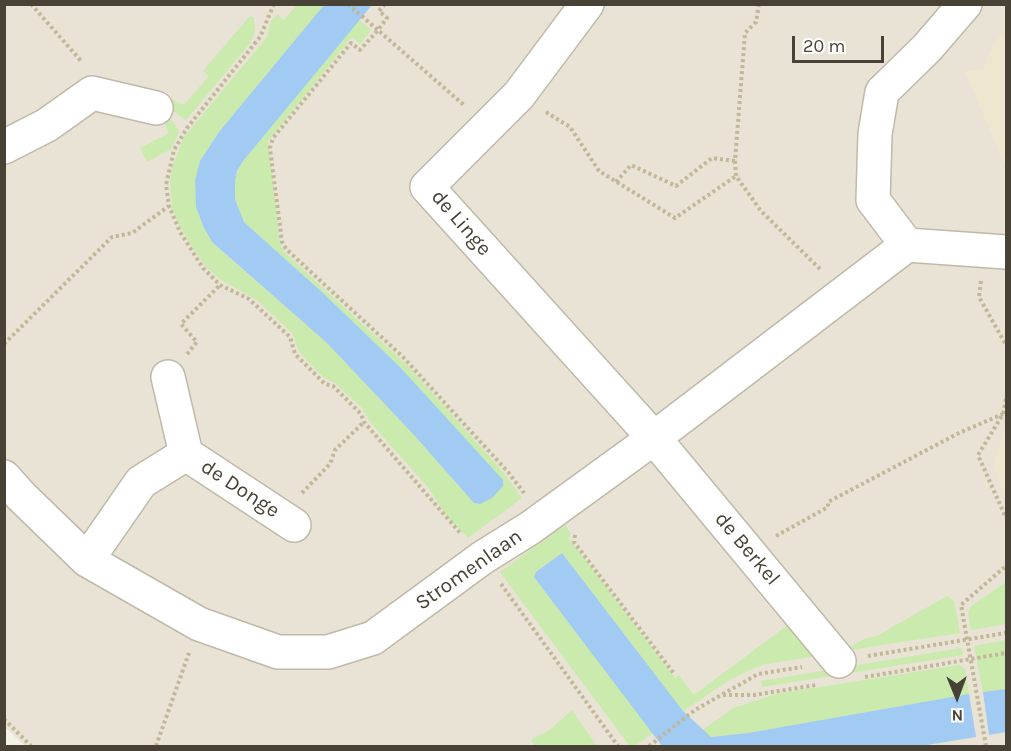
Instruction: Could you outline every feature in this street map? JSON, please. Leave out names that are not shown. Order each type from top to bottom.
[{"type":"street","name":"de Linge","points":[[587,4],[519,95],[427,187],[654,438]]},
{"type":"street","points":[[965,4],[927,48],[882,92],[875,134],[873,200],[907,245],[1000,251]]},
{"type":"street","points":[[4,147],[47,124],[92,93],[156,108]]},
{"type":"street","name":"Stromenlaan","points":[[4,477],[87,560],[199,624],[278,652],[328,652],[373,638],[482,558],[530,528],[654,438],[907,245]]},
{"type":"street","name":"de Donge","points":[[168,376],[186,454],[287,520]]},
{"type":"street","name":"de Berkel","points":[[654,438],[839,661]]},
{"type":"street","name":"de Donge","points":[[87,560],[141,482],[186,454]]},
{"type":"path","points":[[31,4],[89,70],[92,93]]},
{"type":"path","points":[[274,4],[260,37],[187,128],[174,150],[166,185],[169,206],[180,232],[203,268],[220,285],[249,298],[290,337],[295,354],[325,384],[333,386],[361,414],[363,422],[482,558],[618,747]]},
{"type":"path","points":[[348,4],[488,127]]},
{"type":"path","points":[[385,4],[379,11],[387,18],[378,30],[360,50],[351,43],[273,138],[270,148],[282,242],[286,249],[403,357],[508,472],[575,535],[574,542],[675,675]]},
{"type":"path","points":[[759,4],[756,22],[745,33],[735,161],[736,176],[761,211],[843,292]]},
{"type":"path","points":[[519,95],[570,127],[599,171],[675,218],[736,176]]},
{"type":"path","points":[[616,182],[631,165],[676,186],[712,158],[735,161]]},
{"type":"path","points":[[4,344],[112,237],[132,233],[169,206]]},
{"type":"path","points":[[1000,251],[982,273],[979,297],[1006,345]]},
{"type":"path","points":[[168,376],[197,342],[181,324],[220,285]]},
{"type":"path","points":[[1006,399],[1003,414],[978,455],[1006,518]]},
{"type":"path","points":[[750,552],[828,507],[828,502],[959,433],[1003,414]]},
{"type":"path","points":[[287,520],[330,465],[335,450],[363,422]]},
{"type":"path","points":[[986,747],[961,605],[1006,566]]},
{"type":"path","points":[[156,747],[199,624]]},
{"type":"path","points":[[649,747],[695,710]]},
{"type":"path","points":[[4,719],[31,747]]},
{"type":"shaded area","points":[[4,5],[1006,5],[1006,746],[25,746],[4,726]]},
{"type":"shaded area","points":[[1003,32],[1006,40],[1006,168],[965,71],[984,69],[991,49]]},
{"type":"shaded area","points":[[1006,423],[1006,500],[994,465]]},
{"type":"green space","points":[[295,5],[324,5],[219,132],[200,161],[204,228],[212,242],[326,342],[414,435],[474,503],[502,480],[400,367],[244,222],[235,199],[237,171],[243,161],[359,20],[371,30],[360,44],[352,37],[268,141],[280,244],[284,252],[408,366],[503,472],[522,498],[468,538],[449,519],[427,486],[370,422],[362,408],[334,382],[325,379],[299,352],[293,334],[257,300],[221,280],[207,268],[178,223],[172,207],[170,182],[172,168],[184,137],[267,37],[270,23],[277,14],[284,20]]},
{"type":"green space","points":[[250,16],[254,18],[255,30],[251,42],[186,120],[168,107],[171,99],[184,105],[209,76],[203,71]]},
{"type":"green space","points":[[162,111],[175,124],[179,133],[171,149],[147,162],[140,148],[169,133],[160,113]]},
{"type":"green space","points":[[565,525],[571,534],[568,537],[675,678],[679,675],[694,695],[796,619],[823,655],[754,668],[728,681],[683,711],[562,553],[536,572],[534,577],[653,733],[633,746],[629,745],[500,572]]},
{"type":"green space","points":[[1006,582],[1006,624],[971,630],[968,613],[970,607]]},
{"type":"green space","points":[[947,596],[954,601],[960,633],[850,650],[850,647],[866,638],[875,637]]},
{"type":"green space","points":[[1006,640],[1006,689],[983,692],[974,646]]},
{"type":"green space","points":[[962,648],[963,655],[762,687],[761,681]]},
{"type":"green space","points":[[959,665],[965,669],[969,694],[748,733],[711,737],[703,730],[733,708],[776,694]]},
{"type":"green space","points":[[572,710],[597,746],[535,746],[531,740],[551,729]]},
{"type":"water","points":[[324,5],[372,5],[243,161],[237,171],[235,199],[244,222],[400,367],[503,480],[503,486],[492,498],[480,504],[474,503],[414,435],[326,342],[212,242],[196,207],[195,180],[200,161],[219,132]]},
{"type":"water","points":[[562,553],[683,711],[711,737],[748,733],[969,694],[976,737],[921,746],[662,746],[534,577],[536,572]]},
{"type":"water","points":[[1006,689],[1006,732],[989,735],[983,692]]}]
